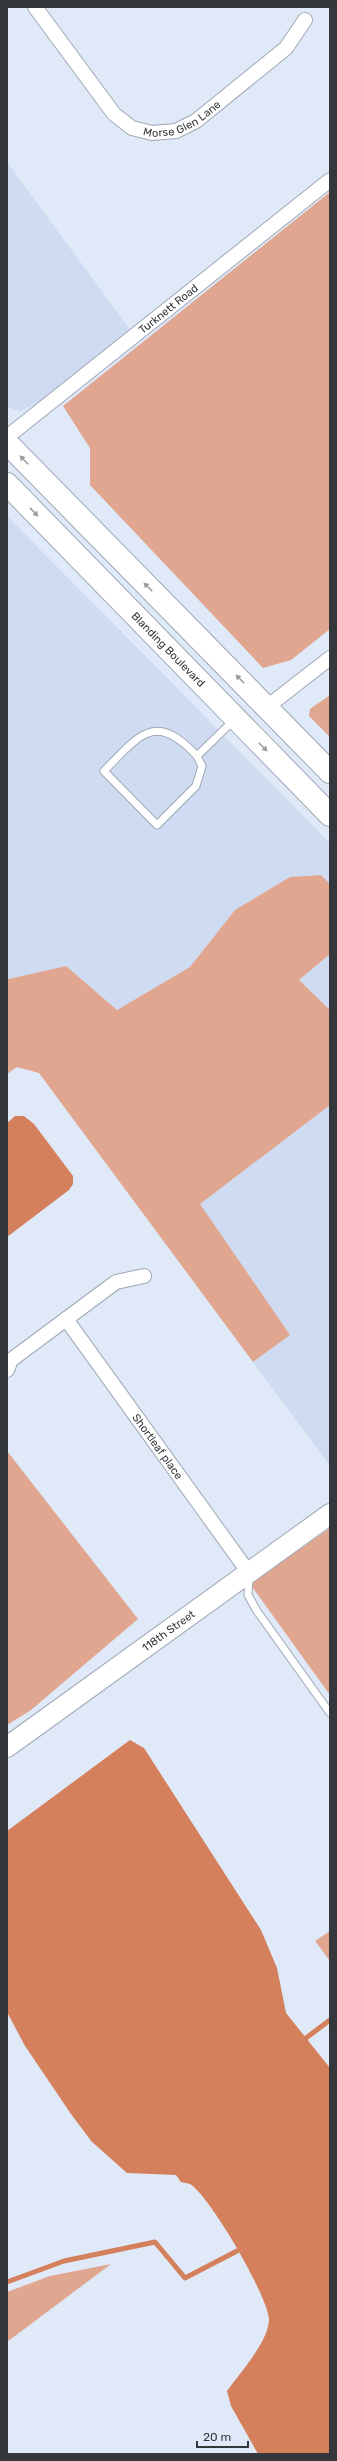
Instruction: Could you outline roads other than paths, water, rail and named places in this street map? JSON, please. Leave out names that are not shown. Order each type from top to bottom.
[{"type":"main road","points":[[7,443],[323,765]]},
{"type":"main road","name":"Blanding Boulevard","points":[[7,484],[330,815]]},
{"type":"main road","points":[[185,667],[235,699],[267,707]]},
{"type":"main road","points":[[236,719],[265,725],[323,765]]},
{"type":"street","name":"Morse Glen Lane","points":[[35,7],[114,114],[132,128],[152,133],[176,131],[196,121],[286,48],[305,20]]},
{"type":"street","name":"Turknett Road","points":[[7,437],[330,180]]},
{"type":"street","points":[[267,707],[330,658]]},
{"type":"street","points":[[7,1370],[11,1360],[116,1282],[144,1276]]},
{"type":"street","name":"Shortleaf place","points":[[66,1319],[249,1573]]},
{"type":"street","name":"118th Street","points":[[7,1747],[330,1514]]},
{"type":"lane","points":[[197,756],[236,719]]},
{"type":"lane","points":[[156,731],[167,731],[181,739],[197,756],[202,766],[196,786],[157,825],[104,771],[137,738],[156,731]]},
{"type":"lane","points":[[249,1573],[248,1595],[257,1612],[330,1713]]},
{"type":"waterway","points":[[306,2038],[330,2020]]},
{"type":"waterway","points":[[7,2282],[64,2261],[155,2242],[185,2278],[237,2251]]}]
